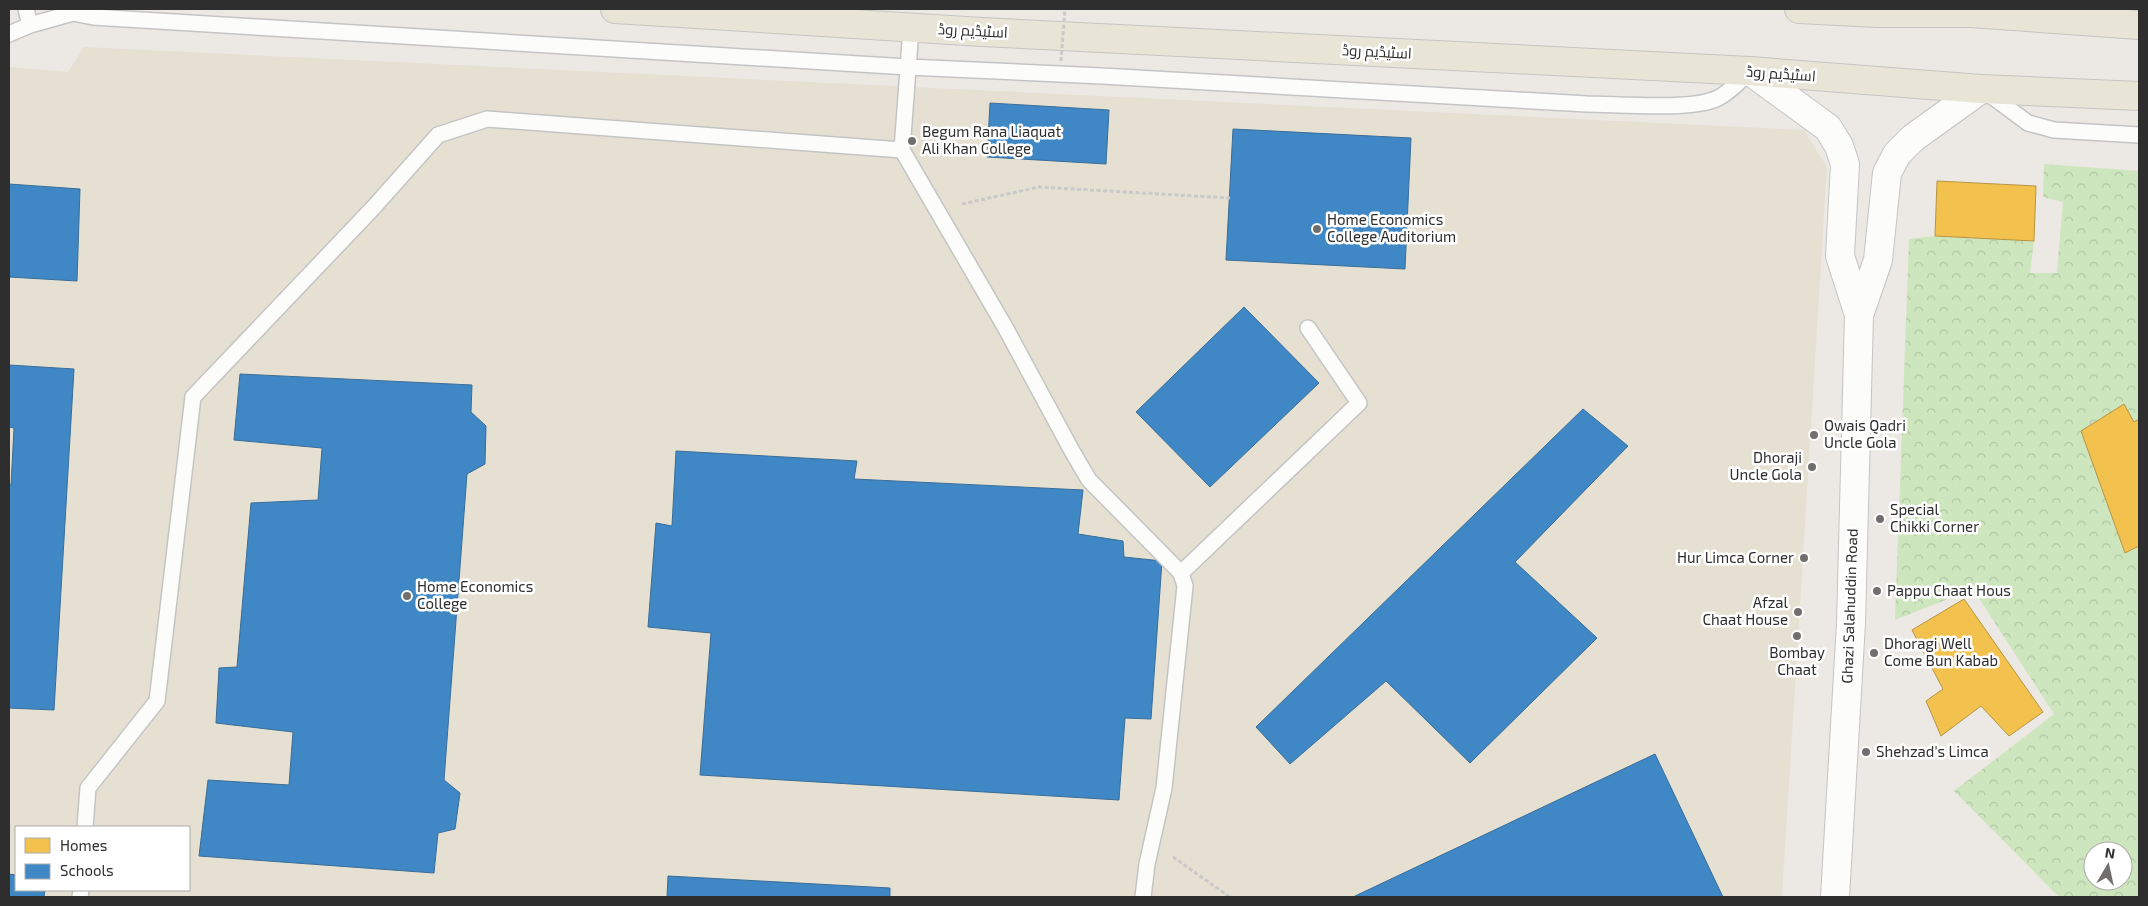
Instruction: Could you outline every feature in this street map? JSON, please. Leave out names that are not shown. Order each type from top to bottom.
[{"type":"main road","name":"اسٹیڈیم روڈ","points":[[615,9],[911,28],[1750,71],[1982,89],[2139,96]]},
{"type":"main road","points":[[1799,9],[1877,13],[1973,11],[2083,15],[2139,25]]},
{"type":"main road","name":"Ghazi Salahuddin Road","points":[[1750,71],[1828,128],[1839,146],[1845,164],[1840,256],[1859,316]]},
{"type":"main road","name":"Ghazi Salahuddin Road","points":[[1835,897],[1851,623],[1859,316],[1878,260],[1887,173],[1897,154],[1912,138],[1982,89]]},
{"type":"lane","points":[[26,9],[30,25]]},
{"type":"lane","points":[[9,34],[30,25],[73,13],[93,16],[908,67],[1102,76],[1587,104],[1692,104],[1717,99],[1736,86],[1750,71]]},
{"type":"lane","points":[[911,28],[902,150],[1005,327],[1089,480],[1181,573],[1185,586],[1166,772],[1142,897]]},
{"type":"lane","points":[[1982,89],[2028,123],[2054,130],[2139,135]]},
{"type":"lane","points":[[85,826],[88,788],[157,701],[192,396],[373,208],[438,136],[486,119],[902,150]]},
{"type":"lane","points":[[1181,573],[1358,403],[1308,328]]},
{"type":"path","points":[[1061,61],[1065,9]]},
{"type":"path","points":[[937,209],[1039,187],[1230,198]]},
{"type":"path","points":[[1152,842],[1230,897]]},
{"type":"shaded area","points":[[84,47],[1804,130],[1827,167],[1782,897],[9,897],[9,67],[68,72]]},
{"type":"green space","points":[[2044,164],[2139,171],[2139,419],[2134,422],[2124,404],[2081,431],[2125,552],[2139,546],[2139,897],[2059,897],[1954,791],[2054,714],[1973,589],[1895,620],[1909,239],[1935,236],[2034,241],[2030,273],[2057,273],[2063,202],[2043,197]]},
{"type":"building: Homes","points":[[1937,181],[2036,186],[2034,241],[1935,236]]},
{"type":"building: Homes","points":[[2124,404],[2134,422],[2139,419],[2139,546],[2125,553],[2081,431]]},
{"type":"building: Homes","points":[[1964,599],[2043,712],[2009,736],[1981,706],[1941,736],[1926,701],[1943,689],[1912,630]]},
{"type":"building: Schools","points":[[990,103],[1109,110],[1106,164],[987,157]]},
{"type":"building: Schools","name":"Home Economics College Auditorium","points":[[1233,129],[1411,138],[1405,269],[1226,260]]},
{"type":"building: Schools","points":[[9,184],[80,189],[77,281],[9,277]]},
{"type":"building: Schools","points":[[1244,307],[1319,383],[1210,487],[1136,412]]},
{"type":"building: Schools","points":[[9,365],[74,369],[54,710],[9,708],[9,485],[11,485],[14,428],[9,427]]},
{"type":"building: Schools","name":"Home Economics College","points":[[240,374],[472,385],[471,412],[486,426],[485,464],[467,474],[444,780],[460,793],[455,829],[438,833],[434,873],[199,856],[208,780],[289,785],[293,732],[216,723],[219,668],[237,667],[251,503],[318,500],[322,448],[234,440]]},
{"type":"building: Schools","points":[[1583,409],[1628,446],[1515,562],[1597,638],[1470,763],[1386,681],[1290,764],[1256,727]]},
{"type":"building: Schools","points":[[676,451],[857,461],[854,479],[1083,490],[1078,534],[1123,541],[1124,557],[1162,561],[1151,719],[1125,718],[1119,800],[700,775],[711,633],[648,627],[656,523],[672,526]]},
{"type":"building: Schools","points":[[1655,754],[1723,897],[1353,897]]},
{"type":"building: Schools","points":[[9,874],[15,875],[15,891],[45,891],[44,897],[9,897]]},
{"type":"building: Schools","points":[[668,876],[890,888],[890,897],[667,897]]},
{"type":"place","name":"Begum Rana Liaquat Ali Khan College","points":[[912,141]]},
{"type":"place","name":"Home Economics College Auditorium","points":[[1317,229]]},
{"type":"place","name":"Owais Qadri Uncle Gola","points":[[1814,435]]},
{"type":"place","name":"Dhoraji Uncle Gola","points":[[1812,467]]},
{"type":"place","name":"Special Chikki Corner","points":[[1880,519]]},
{"type":"place","name":"Hur Limca Corner","points":[[1804,558]]},
{"type":"place","name":"Pappu Chaat Hous","points":[[1877,591]]},
{"type":"place","name":"Home Economics College","points":[[407,596]]},
{"type":"place","name":"Afzal Chaat House","points":[[1798,612]]},
{"type":"place","name":"Bombay Chaat","points":[[1797,636]]},
{"type":"place","name":"Dhoragi Well Come Bun Kabab","points":[[1874,653]]},
{"type":"place","name":"Shehzad's Limca","points":[[1866,752]]}]
